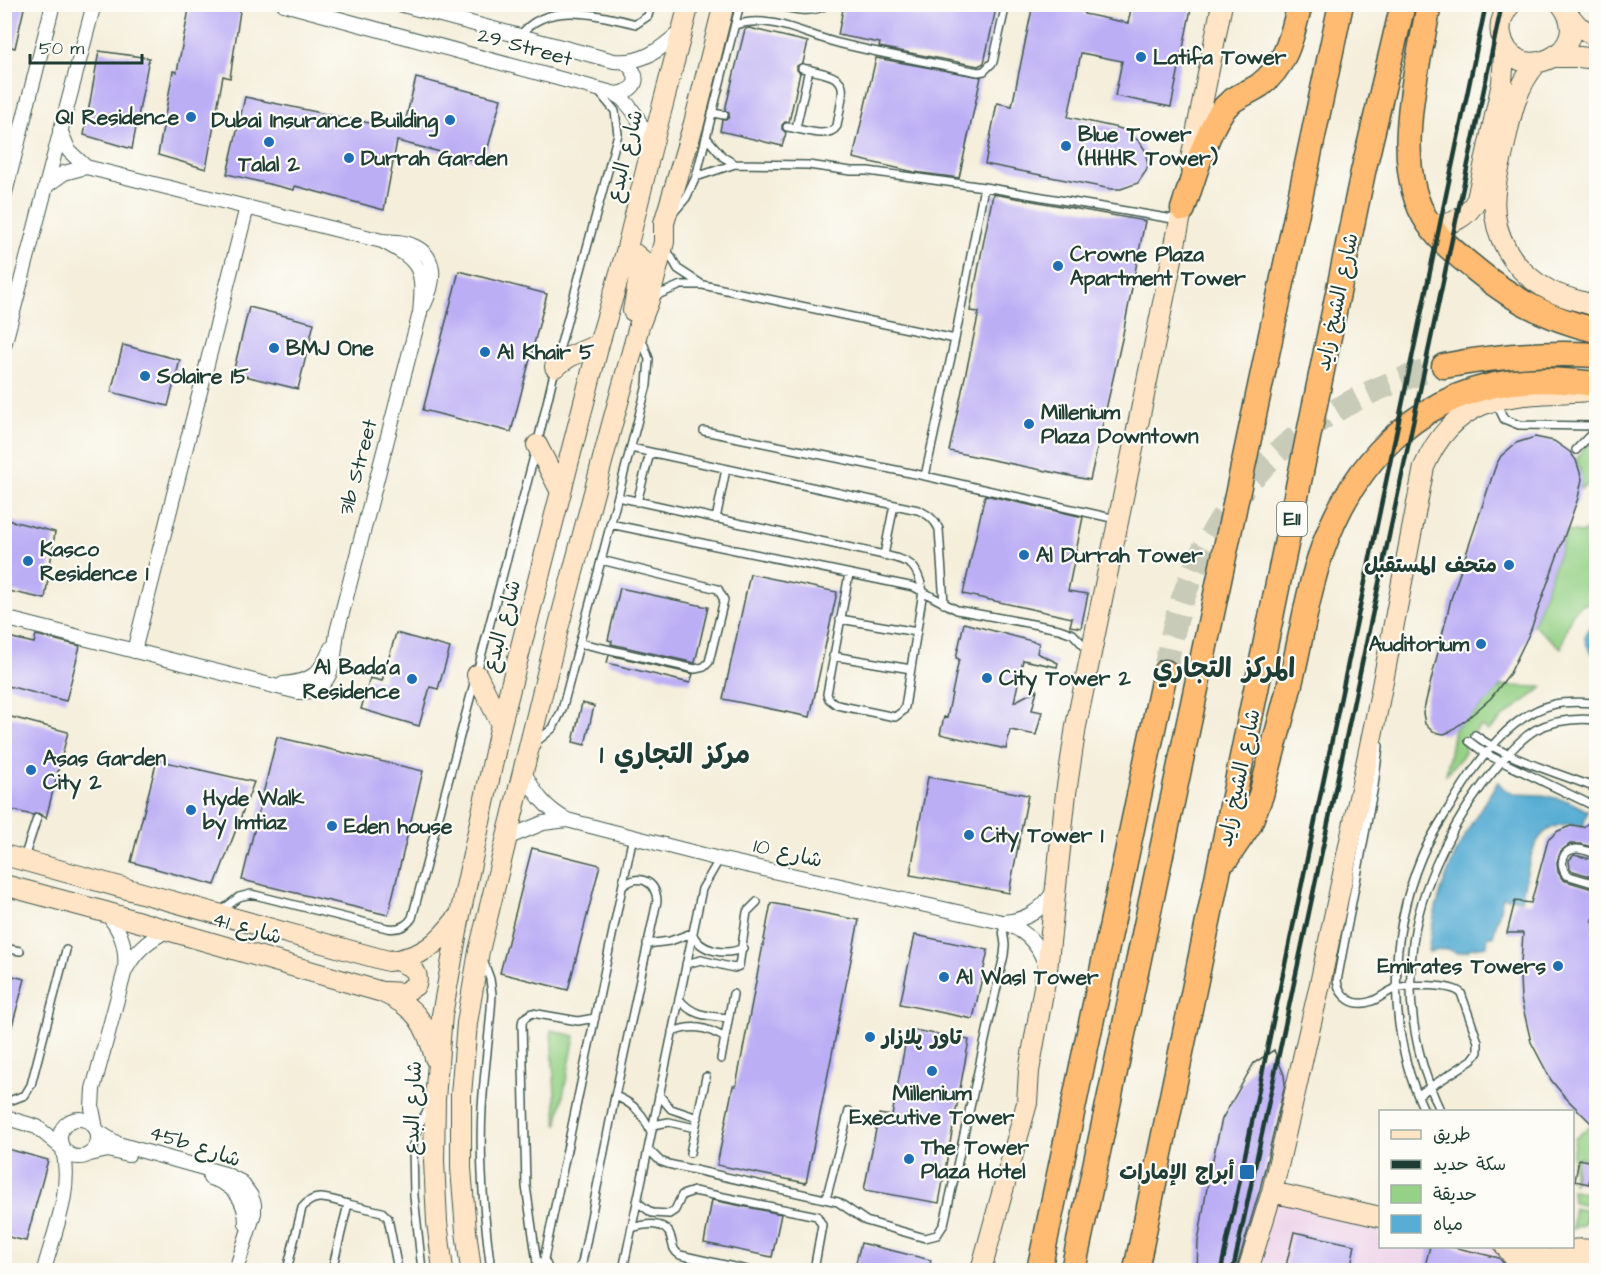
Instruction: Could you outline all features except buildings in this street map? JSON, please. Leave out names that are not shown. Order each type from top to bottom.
[{"type":"highway","points":[[1182,215],[1197,167],[1218,117],[1232,100],[1261,83],[1278,67],[1289,46],[1300,4]]},
{"type":"highway","points":[[1073,1270],[1341,4]]},
{"type":"highway","name":"شارع الشيخ زايد","points":[[1136,1270],[1363,172],[1404,4]]},
{"type":"highway","points":[[1429,4],[1408,145],[1411,176],[1429,224],[1464,260],[1517,300],[1548,315],[1596,330]]},
{"type":"highway","points":[[1444,366],[1512,356],[1567,353],[1596,355]]},
{"type":"highway","points":[[1221,866],[1241,840],[1262,795],[1316,569],[1325,541],[1347,495],[1372,458],[1388,441],[1424,414],[1472,392],[1522,381],[1570,381],[1596,384]]},
{"type":"highway","points":[[1039,1270],[1165,672]]},
{"type":"street","points":[[4,197],[53,4]]},
{"type":"street","points":[[4,346],[94,4]]},
{"type":"street","name":"29 Street","points":[[284,4],[616,94]]},
{"type":"street","name":"29 Street","points":[[399,4],[625,62],[638,60],[660,50],[683,29]]},
{"type":"street","name":"شارع البدع","points":[[443,1270],[437,1222],[434,1161],[435,1099],[447,985],[460,915],[501,724],[689,4]]},
{"type":"street","points":[[471,1270],[461,1168],[461,1095],[467,1023],[479,951],[562,613],[639,328],[649,300],[664,242],[664,223],[694,123],[724,4]]},
{"type":"street","points":[[981,1270],[1027,1103],[1029,1071],[1047,970],[1071,759],[1090,654],[1182,215],[1192,150],[1222,4]]},
{"type":"street","points":[[1429,224],[1443,224],[1458,220],[1469,211],[1477,199],[1502,83],[1504,54],[1500,30],[1502,19],[1510,4]]},
{"type":"street","points":[[1502,40],[1507,50],[1525,62],[1536,64],[1556,57],[1568,41],[1570,22],[1563,8]]},
{"type":"street","points":[[1563,8],[1578,26],[1596,37]]},
{"type":"street","points":[[1556,57],[1596,59]]},
{"type":"street","points":[[616,94],[628,91],[634,86],[636,79],[635,72],[625,62]]},
{"type":"street","points":[[1536,64],[1520,86],[1511,111],[1494,193],[1496,222],[1506,250],[1525,274],[1550,291],[1596,306]]},
{"type":"street","points":[[616,94],[626,101],[640,122],[651,150]]},
{"type":"street","points":[[60,130],[69,151],[86,167]]},
{"type":"street","points":[[46,186],[64,172],[86,167]]},
{"type":"street","name":"31b Street","points":[[4,618],[270,686],[299,683],[313,676],[323,665],[337,632],[420,313],[432,288],[433,273],[428,259],[424,253],[411,245],[382,241],[86,167]]},
{"type":"street","points":[[134,651],[247,207]]},
{"type":"street","points":[[626,252],[635,254],[642,260],[632,317],[639,328]]},
{"type":"street","points":[[555,367],[568,357],[599,344]]},
{"type":"street","points":[[1248,1270],[1272,1192],[1320,984],[1378,707],[1424,467],[1441,435],[1468,411],[1496,399],[1520,395],[1596,391]]},
{"type":"street","points":[[537,446],[561,492]]},
{"type":"street","points":[[477,675],[501,724]]},
{"type":"street","name":"شارع 10","points":[[524,772],[540,800],[552,812],[567,820],[719,859],[1002,922],[1028,936],[1040,952],[1047,970]]},
{"type":"street","name":"شارع 10","points":[[508,837],[543,823],[567,820]]},
{"type":"street","name":"شارع 41","points":[[14,858],[371,957],[396,960],[415,956],[436,944],[460,915]]},
{"type":"street","name":"شارع 41","points":[[4,885],[382,992],[404,1003],[421,1020],[429,1036],[437,1066]]},
{"type":"street","name":"شارع 10","points":[[1002,922],[1022,919],[1039,910],[1057,886]]},
{"type":"street","points":[[67,1185],[98,1141],[92,1108],[93,1089],[125,970],[124,945],[117,927],[105,912]]},
{"type":"street","points":[[125,970],[147,942],[169,930]]},
{"type":"street","points":[[382,992],[404,993],[416,985],[417,976],[413,968],[396,960]]},
{"type":"street","points":[[44,1270],[67,1185],[66,1161],[59,1142],[60,1131],[93,1089]]},
{"type":"street","points":[[4,1117],[27,1123],[46,1133],[72,1156],[88,1155]]},
{"type":"street","points":[[27,1123],[69,1121],[78,1118],[88,1121],[96,1130]]},
{"type":"street","name":"45b شارع","points":[[96,1130],[118,1144],[234,1177],[247,1189],[254,1204],[254,1213],[246,1235]]},
{"type":"street","name":"45b شارع","points":[[88,1155],[102,1150],[114,1151],[222,1181],[235,1191],[244,1206],[246,1235]]},
{"type":"street","points":[[1272,1192],[1379,1217]]},
{"type":"street","points":[[236,1270],[246,1235]]},
{"type":"street","points":[[1548,1265],[1572,1250],[1586,1246]]},
{"type":"street","points":[[1507,1248],[1524,1270]]},
{"type":"street","points":[[1510,1248],[1548,1265],[1596,1270]]},
{"type":"lane","points":[[520,36],[525,28],[542,14],[581,11],[636,24],[648,16],[651,4]]},
{"type":"lane","points":[[664,223],[686,198],[696,177],[740,4]]},
{"type":"lane","points":[[772,4],[815,10],[828,4]]},
{"type":"lane","points":[[735,25],[754,21],[773,22],[833,42],[978,72],[984,71],[993,62],[1006,4]]},
{"type":"lane","points":[[728,55],[738,56]]},
{"type":"lane","points":[[805,69],[833,75],[841,82],[843,93],[835,130],[827,134],[792,128],[805,69]]},
{"type":"lane","points":[[217,915],[239,897],[251,894],[387,928],[399,928],[409,922],[414,912],[537,446],[555,367],[618,134],[615,111],[595,88]]},
{"type":"lane","points":[[713,113],[724,115]]},
{"type":"lane","points":[[706,137],[723,158],[735,164]]},
{"type":"lane","points":[[696,177],[735,164],[808,165],[868,171],[1182,215]]},
{"type":"lane","points":[[925,476],[955,339],[984,187]]},
{"type":"lane","points":[[664,242],[678,269],[703,285]]},
{"type":"lane","points":[[649,300],[675,287],[687,284],[703,285],[955,339]]},
{"type":"lane","points":[[530,746],[549,733],[560,717],[631,448],[649,376],[647,351],[639,328]]},
{"type":"lane","points":[[1496,399],[1504,419],[1519,425],[1596,428]]},
{"type":"lane","points":[[1576,450],[1596,428]]},
{"type":"lane","points":[[704,431],[925,476],[1119,519]]},
{"type":"lane","points":[[631,448],[927,514],[939,529],[944,604]]},
{"type":"lane","points":[[637,502],[650,453]]},
{"type":"lane","points":[[716,519],[726,469]]},
{"type":"lane","points":[[618,497],[884,555],[906,561],[914,566],[919,574],[923,591],[911,669],[903,711],[900,715],[890,717],[837,705],[830,699],[827,689],[849,574]]},
{"type":"lane","points":[[884,555],[894,505]]},
{"type":"lane","points":[[610,524],[923,591],[957,610],[1059,629],[1073,634],[1090,654]]},
{"type":"lane","points":[[580,643],[695,669],[704,667],[709,662],[724,600],[718,589],[601,560]]},
{"type":"lane","points":[[840,619],[917,632]]},
{"type":"lane","points":[[833,656],[911,669]]},
{"type":"lane","points":[[1424,1110],[1409,1072],[1400,1029],[1396,988],[1396,960],[1401,925],[1406,901],[1418,867],[1464,783],[1486,754],[1515,724],[1534,711],[1567,702],[1596,703]]},
{"type":"lane","points":[[1378,707],[1379,739],[1376,770],[1337,981],[1344,997],[1356,1003],[1370,1002],[1396,988],[1411,985],[1454,988],[1461,993],[1479,1047],[1478,1052],[1472,1060],[1418,1095]]},
{"type":"lane","points":[[1440,1110],[1418,1046],[1411,985],[1412,953],[1416,928],[1433,873],[1485,780],[1523,739],[1543,726],[1576,718],[1596,720]]},
{"type":"lane","points":[[1475,735],[1508,754],[1596,788]]},
{"type":"lane","points":[[1469,741],[1501,762],[1596,807]]},
{"type":"lane","points":[[14,858],[37,818]]},
{"type":"lane","points":[[539,1270],[544,1259],[633,836]]},
{"type":"lane","points":[[1596,854],[1576,849],[1570,850],[1562,858],[1561,864],[1566,875],[1596,884]]},
{"type":"lane","points":[[623,1270],[702,890],[719,859]]},
{"type":"lane","points":[[578,1270],[582,1263],[657,901],[657,893],[653,885],[646,880],[630,881],[623,886]]},
{"type":"lane","points":[[686,964],[701,960],[737,968],[743,948],[747,912],[758,902]]},
{"type":"lane","points":[[648,1149],[660,1161],[668,1164],[826,1199],[846,1205],[866,1221],[931,1238],[942,1230],[1004,956],[1002,922]]},
{"type":"lane","points":[[647,944],[670,941],[692,933]]},
{"type":"lane","points":[[692,933],[699,944],[707,948],[725,952],[743,948]]},
{"type":"lane","points":[[4,948],[20,951]]},
{"type":"lane","points":[[4,1103],[25,1095],[31,1085],[66,950]]},
{"type":"lane","points":[[479,951],[490,979],[492,994],[482,1112],[485,1223],[491,1270]]},
{"type":"lane","points":[[721,1059],[733,994]]},
{"type":"lane","points":[[679,999],[688,1009],[699,1015],[728,1018]]},
{"type":"lane","points":[[539,1270],[527,1196],[522,1024],[527,1015],[532,1013],[578,1021],[595,1018]]},
{"type":"lane","points":[[672,1032],[696,1026],[725,1038]]},
{"type":"lane","points":[[690,1154],[706,1077]]},
{"type":"lane","points":[[659,1095],[671,1109],[698,1118]]},
{"type":"lane","points":[[615,1096],[634,1106],[652,1129]]},
{"type":"lane","points":[[422,1270],[414,1196],[413,1145],[418,1126],[435,1099]]},
{"type":"lane","points":[[826,1199],[849,1111]]},
{"type":"lane","points":[[652,1129],[669,1122],[695,1128]]},
{"type":"lane","points":[[637,1202],[652,1213],[669,1214],[675,1210],[682,1194],[694,1191],[817,1216],[822,1225],[814,1270]]},
{"type":"lane","points":[[286,1270],[302,1208],[313,1198],[382,1212],[388,1218],[398,1270]]},
{"type":"lane","points":[[332,1270],[348,1204]]},
{"type":"lane","points":[[632,1227],[649,1225],[662,1227],[670,1234],[674,1250],[680,1256],[747,1270]]},
{"type":"lane","points":[[544,1259],[549,1270]]},
{"type":"shaded area","points":[[1214,1185],[1379,1220],[1379,1248],[1519,1248],[1596,1270],[1198,1270]]},
{"type":"green space","points":[[1596,440],[1596,481],[1581,489],[1580,469],[1576,460],[1586,446]]},
{"type":"green space","points":[[1596,525],[1596,603],[1587,603],[1575,611],[1568,624],[1561,648],[1533,625],[1567,531],[1581,533]]},
{"type":"green space","points":[[1501,686],[1543,687],[1488,731],[1481,726],[1464,743],[1465,753],[1446,775],[1454,729],[1479,709]]},
{"type":"green space","points":[[551,1030],[575,1036],[557,1126]]},
{"type":"green space","points":[[1592,1124],[1596,1128],[1596,1161],[1578,1157],[1574,1179],[1574,1145],[1575,1139]]},
{"type":"green space","points":[[1574,1190],[1590,1193],[1588,1205],[1574,1202]]},
{"type":"green space","points":[[1574,1208],[1588,1211],[1584,1224],[1574,1229]]},
{"type":"water","points":[[1593,625],[1596,625],[1596,657],[1589,649],[1585,636]]},
{"type":"water","points":[[1498,782],[1504,789],[1514,794],[1543,795],[1568,801],[1588,811],[1583,826],[1565,824],[1552,827],[1542,835],[1531,858],[1521,900],[1503,897],[1493,936],[1488,936],[1487,946],[1457,953],[1447,949],[1428,952],[1443,883],[1461,842]]},
{"type":"tunnel","points":[[1165,672],[1178,615],[1197,563],[1223,516],[1255,475],[1294,439],[1338,409],[1388,385],[1444,366]]},
{"type":"railway","points":[[1221,1270],[1486,4]]},
{"type":"railway","points":[[1233,1270],[1502,4]]},
{"type":"place","name":"Latifa Tower","points":[[1141,57]]},
{"type":"place","name":"Q1 Residence","points":[[191,117]]},
{"type":"place","name":"Dubai Insurance Building","points":[[450,120]]},
{"type":"place","name":"Talal 2","points":[[269,142]]},
{"type":"place","name":"Blue Tower (HHHR Tower)","points":[[1066,146]]},
{"type":"place","name":"Durrah Garden","points":[[349,158]]},
{"type":"place","name":"Crowne Plaza Apartment Tower","points":[[1058,266]]},
{"type":"place","name":"BMJ One","points":[[274,348]]},
{"type":"place","name":"Al Khair 5","points":[[485,352]]},
{"type":"place","name":"Solaire 15","points":[[145,376]]},
{"type":"place","name":"Millenium Plaza Downtown","points":[[1029,424]]},
{"type":"place","name":"Al Durrah Tower","points":[[1024,555]]},
{"type":"place","name":"Kasco Residence 1","points":[[28,561]]},
{"type":"place","name":"متحف المستقبل","points":[[1509,565]]},
{"type":"place","name":"Auditorium","points":[[1481,644]]},
{"type":"place","name":"City Tower 2","points":[[987,678]]},
{"type":"place","name":"Al Bada'a Residence","points":[[412,679]]},
{"type":"place","name":"Asas Garden City 2","points":[[31,770]]},
{"type":"place","name":"Hyde Walk by Imtiaz","points":[[191,810]]},
{"type":"place","name":"Eden house","points":[[332,826]]},
{"type":"place","name":"City Tower 1","points":[[969,835]]},
{"type":"place","name":"Emirates Towers","points":[[1558,966]]},
{"type":"place","name":"Al Wasl Tower","points":[[944,977]]},
{"type":"place","name":"تاور پلازار","points":[[870,1037]]},
{"type":"place","name":"Millenium Executive Tower","points":[[932,1071]]},
{"type":"place","name":"The Tower Plaza Hotel","points":[[909,1159]]},
{"type":"place","name":"أبراج الإمارات","points":[[1247,1172]]},
{"type":"district","name":"المركز التجاري","points":[[1224,669]]},
{"type":"district","name":"مركز التجاري 1","points":[[675,755]]}]
